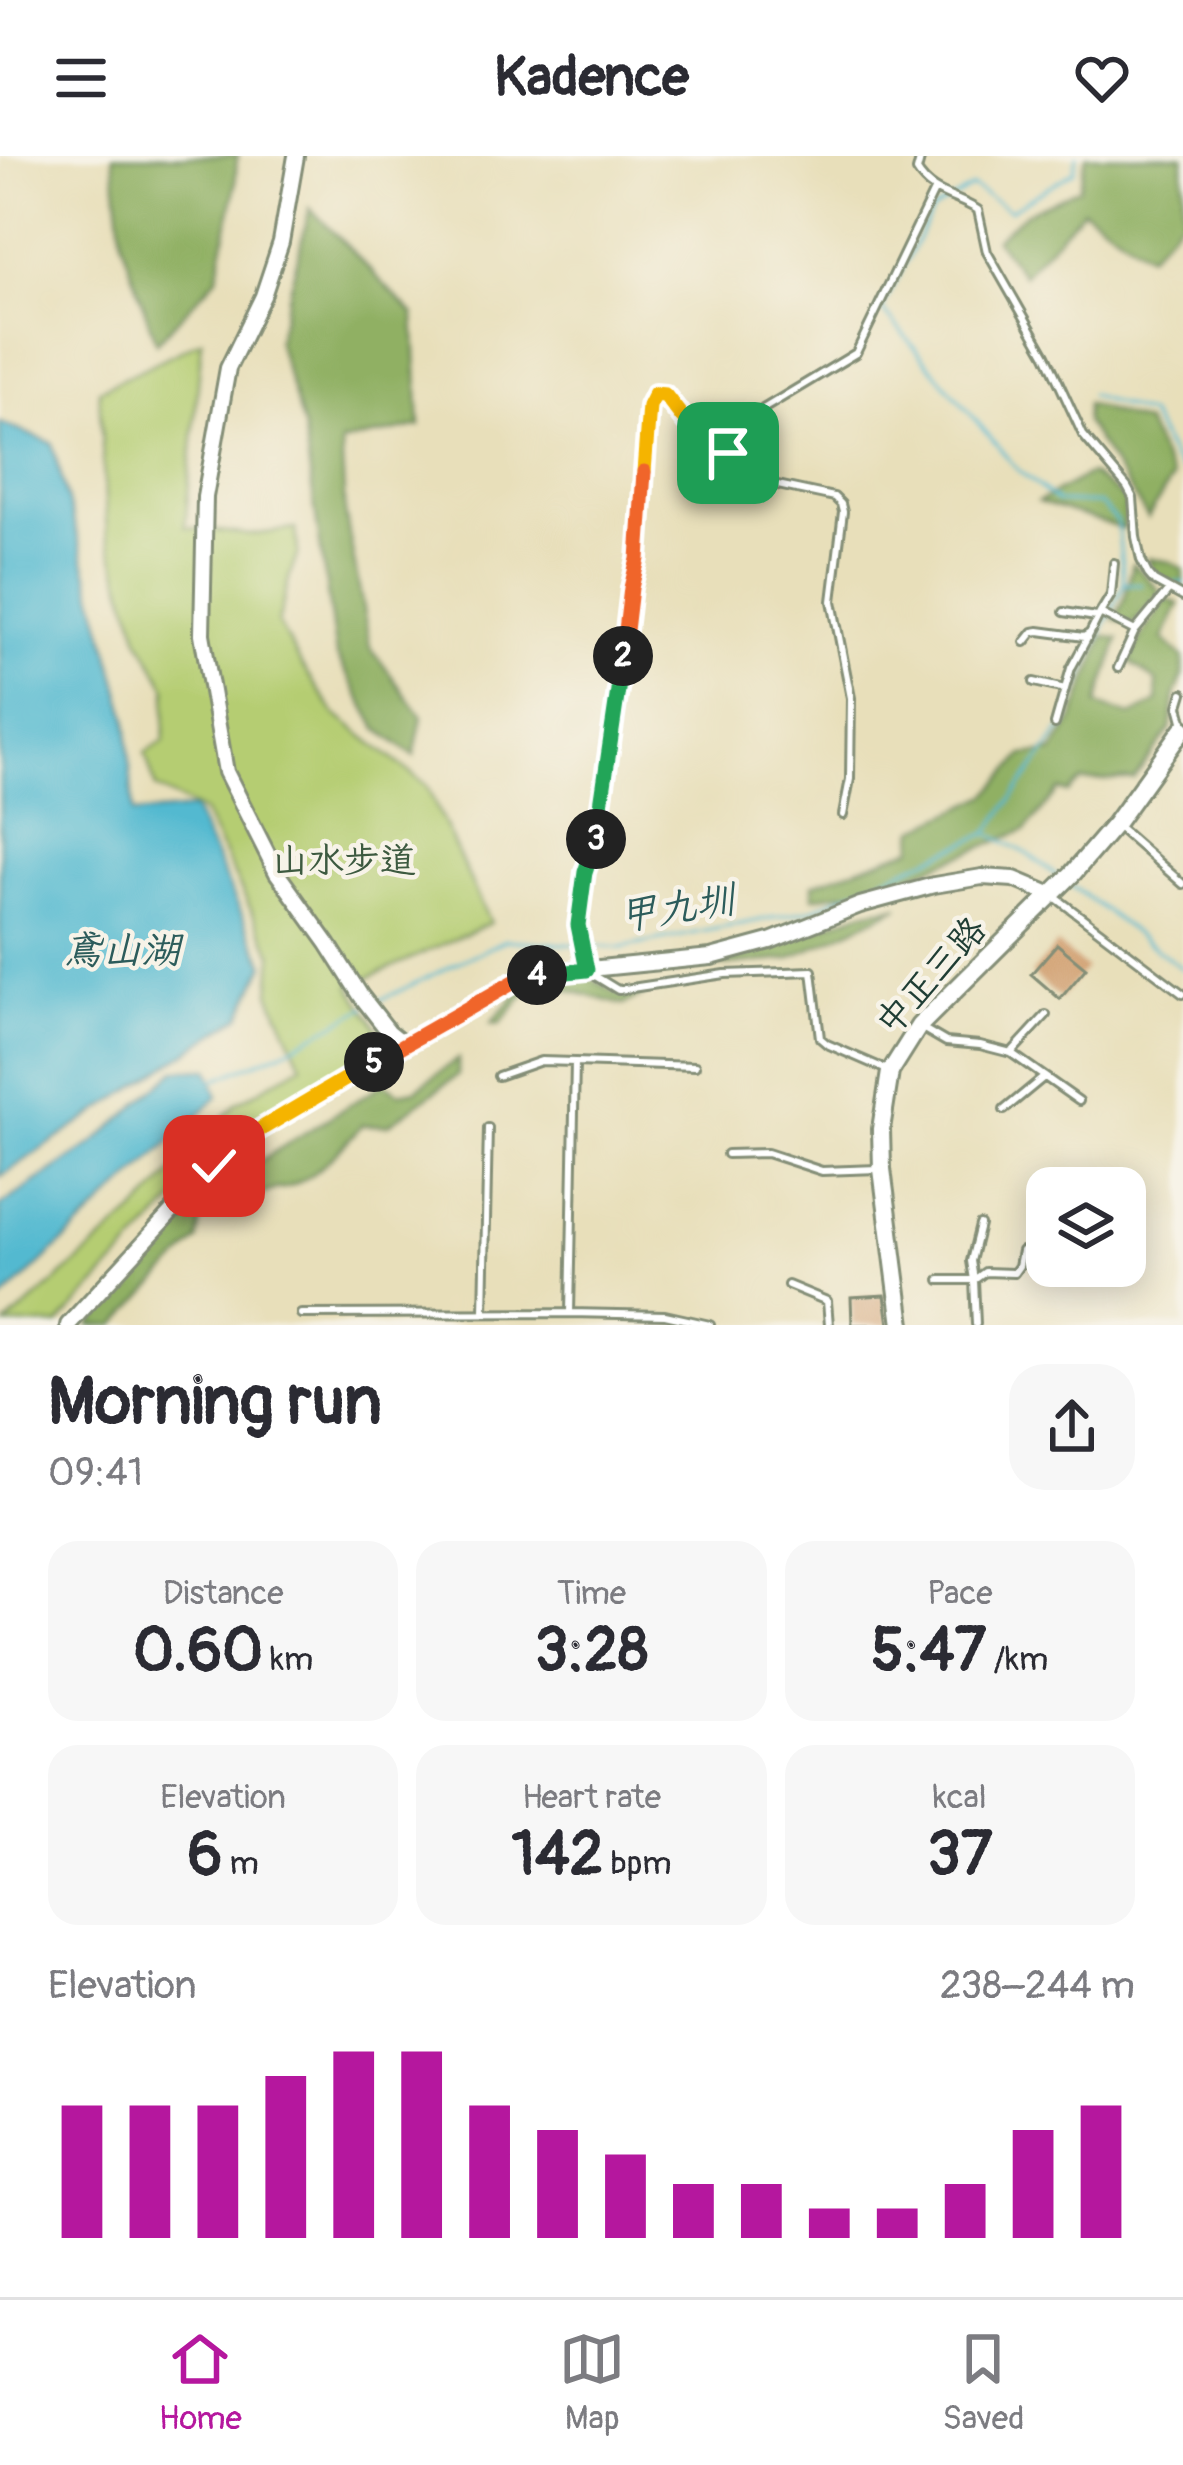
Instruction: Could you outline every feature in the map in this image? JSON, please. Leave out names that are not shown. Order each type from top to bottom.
[{"type":"street","points":[[296,156],[281,242],[228,368],[205,497],[202,634],[226,772],[277,873],[361,996],[404,1044]]},
{"type":"street","name":"中正三路","points":[[902,1325],[882,1169],[881,1129],[890,1072],[919,1026],[1073,873],[1114,824],[1183,725]]},
{"type":"street","points":[[68,1325],[214,1166],[259,1130],[514,982],[586,963],[711,957],[770,941],[860,905],[982,877],[1014,879],[1054,893]]},
{"type":"lane","points":[[921,156],[917,171],[934,191],[978,210],[987,252],[1046,355],[1083,435],[1133,498],[1141,560],[1154,581],[1183,597]]},
{"type":"lane","points":[[721,459],[763,410],[856,352],[934,191]]},
{"type":"lane","points":[[843,815],[850,779],[850,698],[832,602],[841,504],[834,497],[747,481],[696,435],[665,395],[655,394],[649,406],[638,559],[601,817],[580,896],[586,963],[618,990],[725,974],[812,971],[820,1038],[890,1072]]},
{"type":"lane","points":[[1055,724],[1071,668],[1103,617],[1114,563]]},
{"type":"lane","points":[[1118,668],[1135,631],[1169,590]]},
{"type":"lane","points":[[1064,612],[1103,617],[1135,631]]},
{"type":"lane","points":[[1024,642],[1039,631],[1078,638],[1090,633]]},
{"type":"lane","points":[[1034,682],[1065,689]]},
{"type":"lane","points":[[1183,693],[1179,706],[1183,725]]},
{"type":"lane","points":[[1114,824],[1183,884]]},
{"type":"lane","points":[[1054,893],[1183,994]]},
{"type":"lane","points":[[1011,1053],[1046,1015]]},
{"type":"lane","points":[[919,1026],[946,1042],[1011,1053],[1079,1101]]},
{"type":"lane","points":[[498,1076],[541,1060],[694,1066]]},
{"type":"lane","points":[[570,1312],[575,1062]]},
{"type":"lane","points":[[1004,1110],[1044,1077]]},
{"type":"lane","points":[[484,1313],[488,1128]]},
{"type":"lane","points":[[727,1154],[767,1153],[821,1171],[882,1169]]},
{"type":"lane","points":[[980,1225],[970,1261],[976,1324],[989,1325]]},
{"type":"lane","points":[[940,1280],[974,1280],[986,1272],[1014,1273],[1022,1251]]},
{"type":"lane","points":[[788,1286],[827,1301],[829,1325]]},
{"type":"lane","points":[[301,1314],[570,1312],[665,1315],[710,1325]]},
{"type":"green space","points":[[113,156],[237,156],[217,277],[156,343],[122,242]]},
{"type":"green space","points":[[1086,156],[1183,156],[1183,217],[1148,255],[1083,209],[1023,275],[995,239],[1024,214],[1079,188]]},
{"type":"green space","points":[[310,208],[414,315],[420,426],[341,443],[345,512],[370,647],[422,717],[414,756],[377,728],[336,655],[303,426],[277,341]]},
{"type":"green space","name":"山水步道","points":[[202,340],[185,527],[250,535],[296,529],[298,553],[278,623],[335,714],[426,785],[490,923],[350,986],[386,1047],[240,1132],[58,1325],[6,1325],[141,1207],[237,1103],[302,1065],[270,993],[273,954],[203,812],[156,788],[145,753],[164,741],[167,688],[140,640],[107,534],[99,390]]},
{"type":"green space","points":[[1086,404],[1145,423],[1172,478],[1148,518],[1085,422]]},
{"type":"green space","points":[[1090,474],[1126,500],[1124,529],[1038,502]]},
{"type":"green space","points":[[1148,558],[1183,569],[1183,588],[1155,575]]},
{"type":"green space","points":[[1133,563],[1161,592],[1133,624],[1114,619],[1124,601]]},
{"type":"green space","points":[[1166,599],[1179,604],[1163,639],[1183,658],[1183,675],[1170,730],[1134,779],[1081,781],[1068,793],[1059,790],[1026,830],[877,888],[813,897],[813,884],[913,848],[916,829],[988,795],[1024,755],[1053,752],[1073,720],[1104,636],[1119,639],[1097,705],[1131,716],[1158,702],[1156,681],[1130,662]]},
{"type":"green space","points":[[900,906],[789,959],[708,967],[862,912]]},
{"type":"green space","points":[[585,974],[617,994],[649,992],[623,1005],[561,988],[528,990],[500,1024],[491,1023],[529,981]]},
{"type":"green space","points":[[458,1059],[458,1075],[388,1125],[362,1125],[299,1182],[201,1219],[198,1240],[116,1325],[90,1325],[179,1222],[260,1161],[384,1083],[399,1093],[415,1090]]},
{"type":"water","name":"鳶山湖","points":[[0,423],[52,443],[127,716],[133,814],[193,809],[265,964],[241,1016],[0,1177]]},
{"type":"water","points":[[209,1069],[218,1097],[0,1302],[0,1206],[93,1144],[176,1070]]},
{"type":"building","points":[[1057,944],[1086,968],[1060,999],[1031,974]]},
{"type":"building","points":[[885,1295],[889,1325],[852,1325],[851,1297]]},
{"type":"waterway","points":[[988,833],[1064,726],[1124,584],[1117,522],[1100,504],[1058,502],[1018,470],[882,309],[932,211],[972,187],[1010,210],[1074,171],[1077,156]]},
{"type":"waterway","points":[[1090,395],[1149,415],[1183,472]]},
{"type":"waterway","points":[[1175,583],[1183,583]]},
{"type":"waterway","points":[[1125,584],[1141,584]]},
{"type":"waterway","name":"甲九圳","points":[[374,1003],[505,940],[621,948],[811,910],[988,833],[1061,879]]},
{"type":"waterway","name":"甲九圳","points":[[1069,884],[1183,969]]},
{"type":"waterway","name":"甲九圳","points":[[212,1081],[283,1051],[366,1007]]},
{"type":"route","points":[[214,1166],[259,1130],[514,982],[539,974],[587,970],[578,925],[580,896],[601,817],[638,559],[649,406],[655,394],[665,395],[721,459],[728,453]]}]
